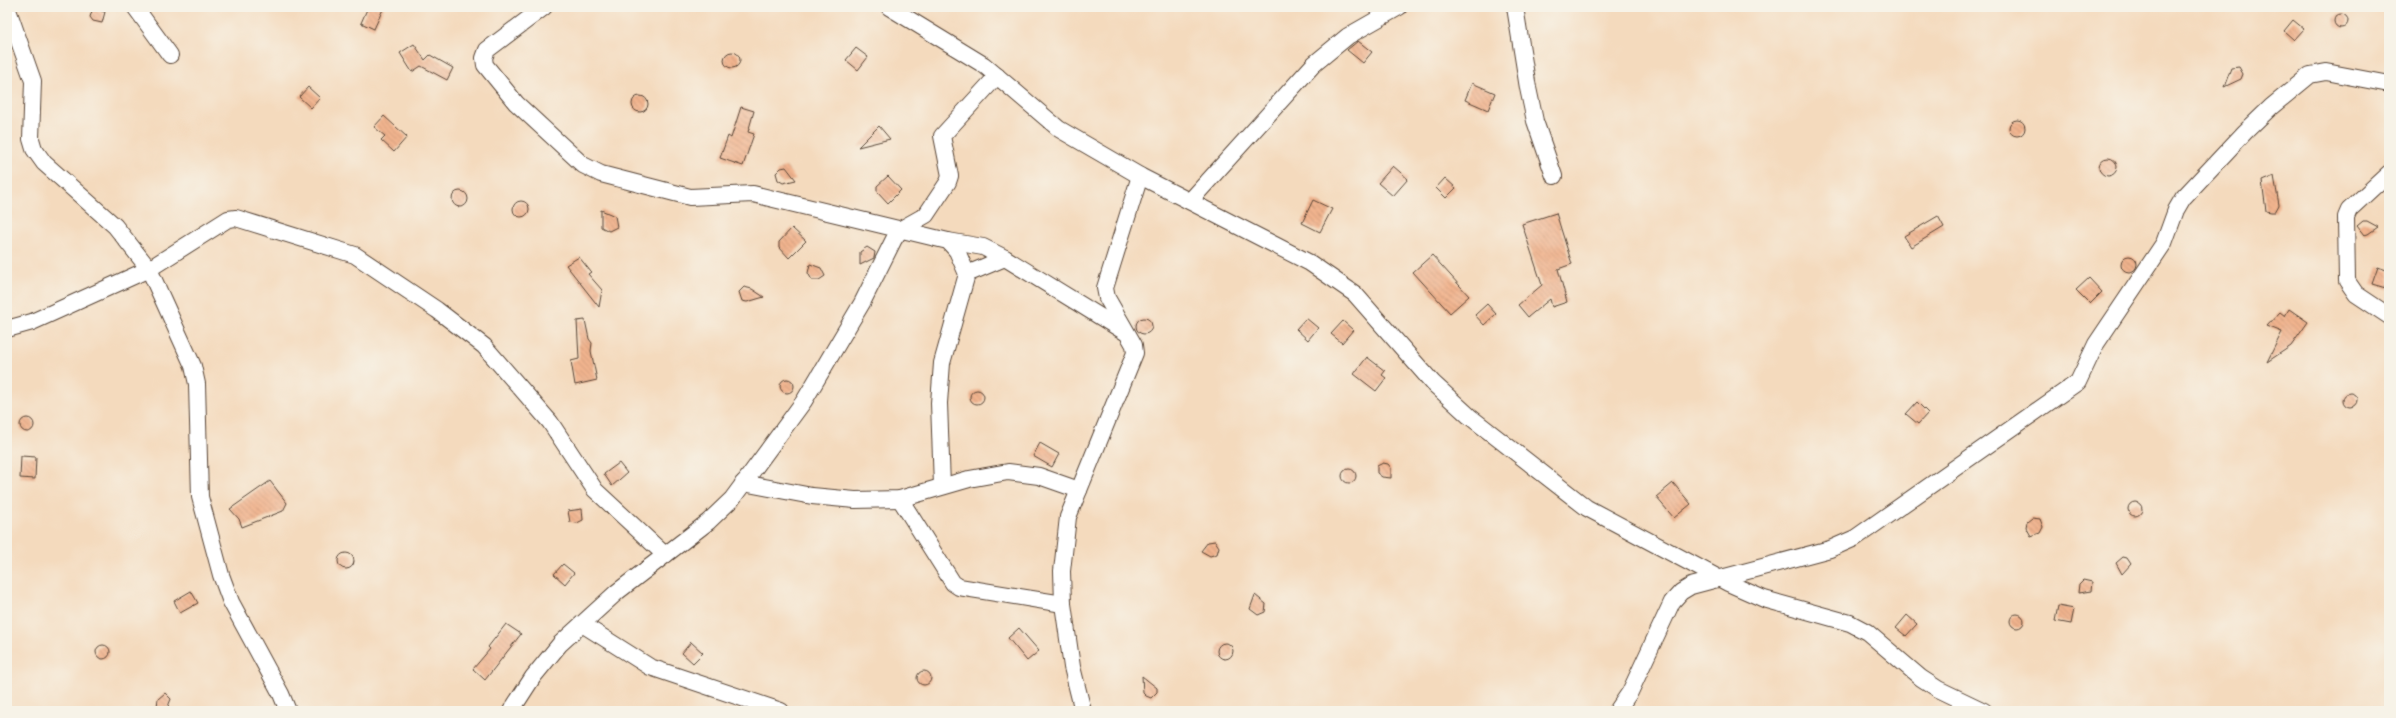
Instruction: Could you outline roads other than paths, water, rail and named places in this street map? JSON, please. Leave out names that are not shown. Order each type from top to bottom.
[{"type":"street","points":[[7,7],[33,81],[31,139],[34,149],[44,163],[115,226],[149,269],[193,366],[197,384],[200,497],[221,575],[231,602],[281,694],[288,711]]},
{"type":"street","points":[[135,7],[170,55]]},
{"type":"street","points":[[544,7],[487,50],[484,58],[485,65],[516,103],[583,165],[601,174],[674,194],[690,197],[752,194],[948,241],[983,247],[1005,258],[1127,332]]},
{"type":"street","points":[[889,7],[958,48],[997,76],[1059,129],[1140,176],[1310,263],[1355,294],[1433,383],[1469,416],[1587,508],[1720,579],[1764,599],[1850,623],[1867,632],[1921,678],[1938,689],[1984,711]]},
{"type":"street","points":[[1190,201],[1314,64],[1348,36],[1399,7]]},
{"type":"street","points":[[1515,7],[1535,122],[1554,176]]},
{"type":"street","points":[[1617,711],[1630,692],[1672,602],[1681,592],[1691,586],[1830,549],[1855,538],[2078,382],[2096,344],[2164,243],[2176,210],[2183,198],[2271,107],[2310,75],[2317,72],[2326,72],[2389,84]]},
{"type":"street","points":[[512,711],[546,659],[582,624],[617,592],[708,522],[732,499],[804,401],[862,302],[894,239],[901,229],[926,216],[948,182],[950,176],[942,136],[997,76]]},
{"type":"street","points":[[2389,173],[2349,210],[2346,217],[2347,281],[2356,294],[2389,316]]},
{"type":"street","points":[[1083,711],[1072,667],[1063,604],[1062,571],[1068,517],[1135,353],[1134,345],[1107,298],[1105,288],[1140,176]]},
{"type":"street","points":[[7,329],[32,322],[149,269],[228,219],[236,218],[355,255],[437,310],[484,346],[550,422],[595,490],[665,555]]},
{"type":"street","points":[[942,486],[939,402],[942,363],[967,274],[957,251],[948,241]]},
{"type":"street","points":[[967,274],[1005,258]]},
{"type":"street","points":[[743,483],[812,496],[855,500],[900,499],[942,486],[1008,472],[1039,476],[1078,490]]},
{"type":"street","points":[[900,499],[953,583],[959,587],[1063,604]]},
{"type":"street","points":[[582,624],[650,667],[781,711]]}]
